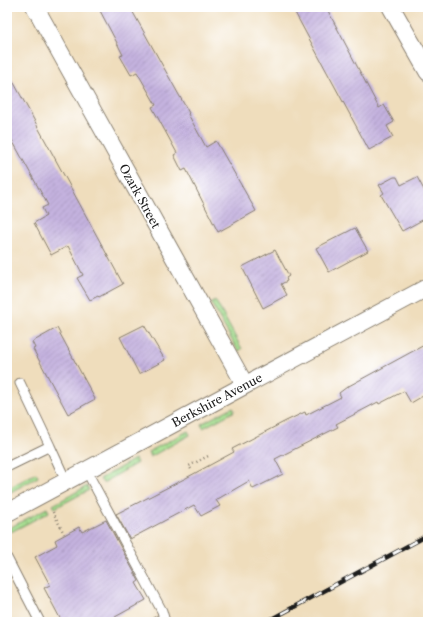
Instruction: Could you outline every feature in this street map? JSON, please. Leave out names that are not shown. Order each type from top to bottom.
[{"type":"street","name":"Ozark Street","points":[[35,7],[245,385]]},
{"type":"street","points":[[391,7],[428,72]]},
{"type":"street","name":"Berkshire Avenue","points":[[7,513],[428,287]]},
{"type":"lane","points":[[20,383],[66,481]]},
{"type":"lane","points":[[7,467],[50,446]]},
{"type":"lane","points":[[86,470],[162,611],[164,618],[156,622]]},
{"type":"lane","points":[[7,558],[40,622]]},
{"type":"path","points":[[191,469],[189,466],[210,455]]},
{"type":"path","points":[[52,512],[64,534]]},
{"type":"green space","points":[[215,300],[242,349],[238,351],[211,303]]},
{"type":"green space","points":[[233,407],[235,411],[203,428],[201,424]]},
{"type":"green space","points":[[188,431],[190,435],[150,457],[148,452]]},
{"type":"green space","points":[[135,459],[137,463],[103,483],[100,479]]},
{"type":"green space","points":[[36,473],[38,477],[7,494],[7,489]]},
{"type":"green space","points":[[87,486],[89,490],[55,508],[53,505]]},
{"type":"green space","points":[[47,508],[49,512],[11,532],[9,528]]},
{"type":"building","points":[[98,7],[130,7],[189,113],[188,114],[206,147],[216,141],[256,211],[218,232],[186,169],[182,171],[174,155],[177,153],[152,107],[156,105],[137,72],[131,75],[120,56],[123,55]]},
{"type":"building","points":[[292,7],[326,7],[379,108],[384,105],[394,122],[387,126],[393,137],[369,150]]},
{"type":"building","points":[[7,70],[123,284],[99,297],[98,296],[90,300],[77,278],[83,275],[68,246],[51,255],[34,223],[46,216],[42,208],[48,205],[7,131]]},
{"type":"building","points":[[394,177],[397,177],[401,185],[417,177],[428,197],[428,217],[402,231],[381,195],[384,193],[379,185]]},
{"type":"building","points":[[355,228],[368,251],[329,272],[316,248]]},
{"type":"building","points":[[275,250],[289,276],[286,278],[287,281],[281,284],[287,295],[263,308],[242,267]]},
{"type":"building","points":[[144,325],[165,360],[139,374],[120,337]]},
{"type":"building","points":[[57,328],[95,399],[68,414],[33,349],[35,348],[32,342]]},
{"type":"building","points":[[428,343],[428,393],[411,403],[404,391],[379,404],[378,402],[336,424],[338,427],[275,459],[283,474],[253,489],[249,481],[216,500],[220,506],[201,516],[194,505],[130,539],[116,514],[234,452],[232,449],[286,421],[305,412],[306,415],[341,397],[339,393],[347,387]]},
{"type":"building","points":[[106,520],[139,581],[136,583],[146,600],[106,622],[62,622],[44,588],[50,585],[35,557],[57,545],[55,540],[79,527],[82,532]]},
{"type":"railway","points":[[266,622],[428,535]]}]
